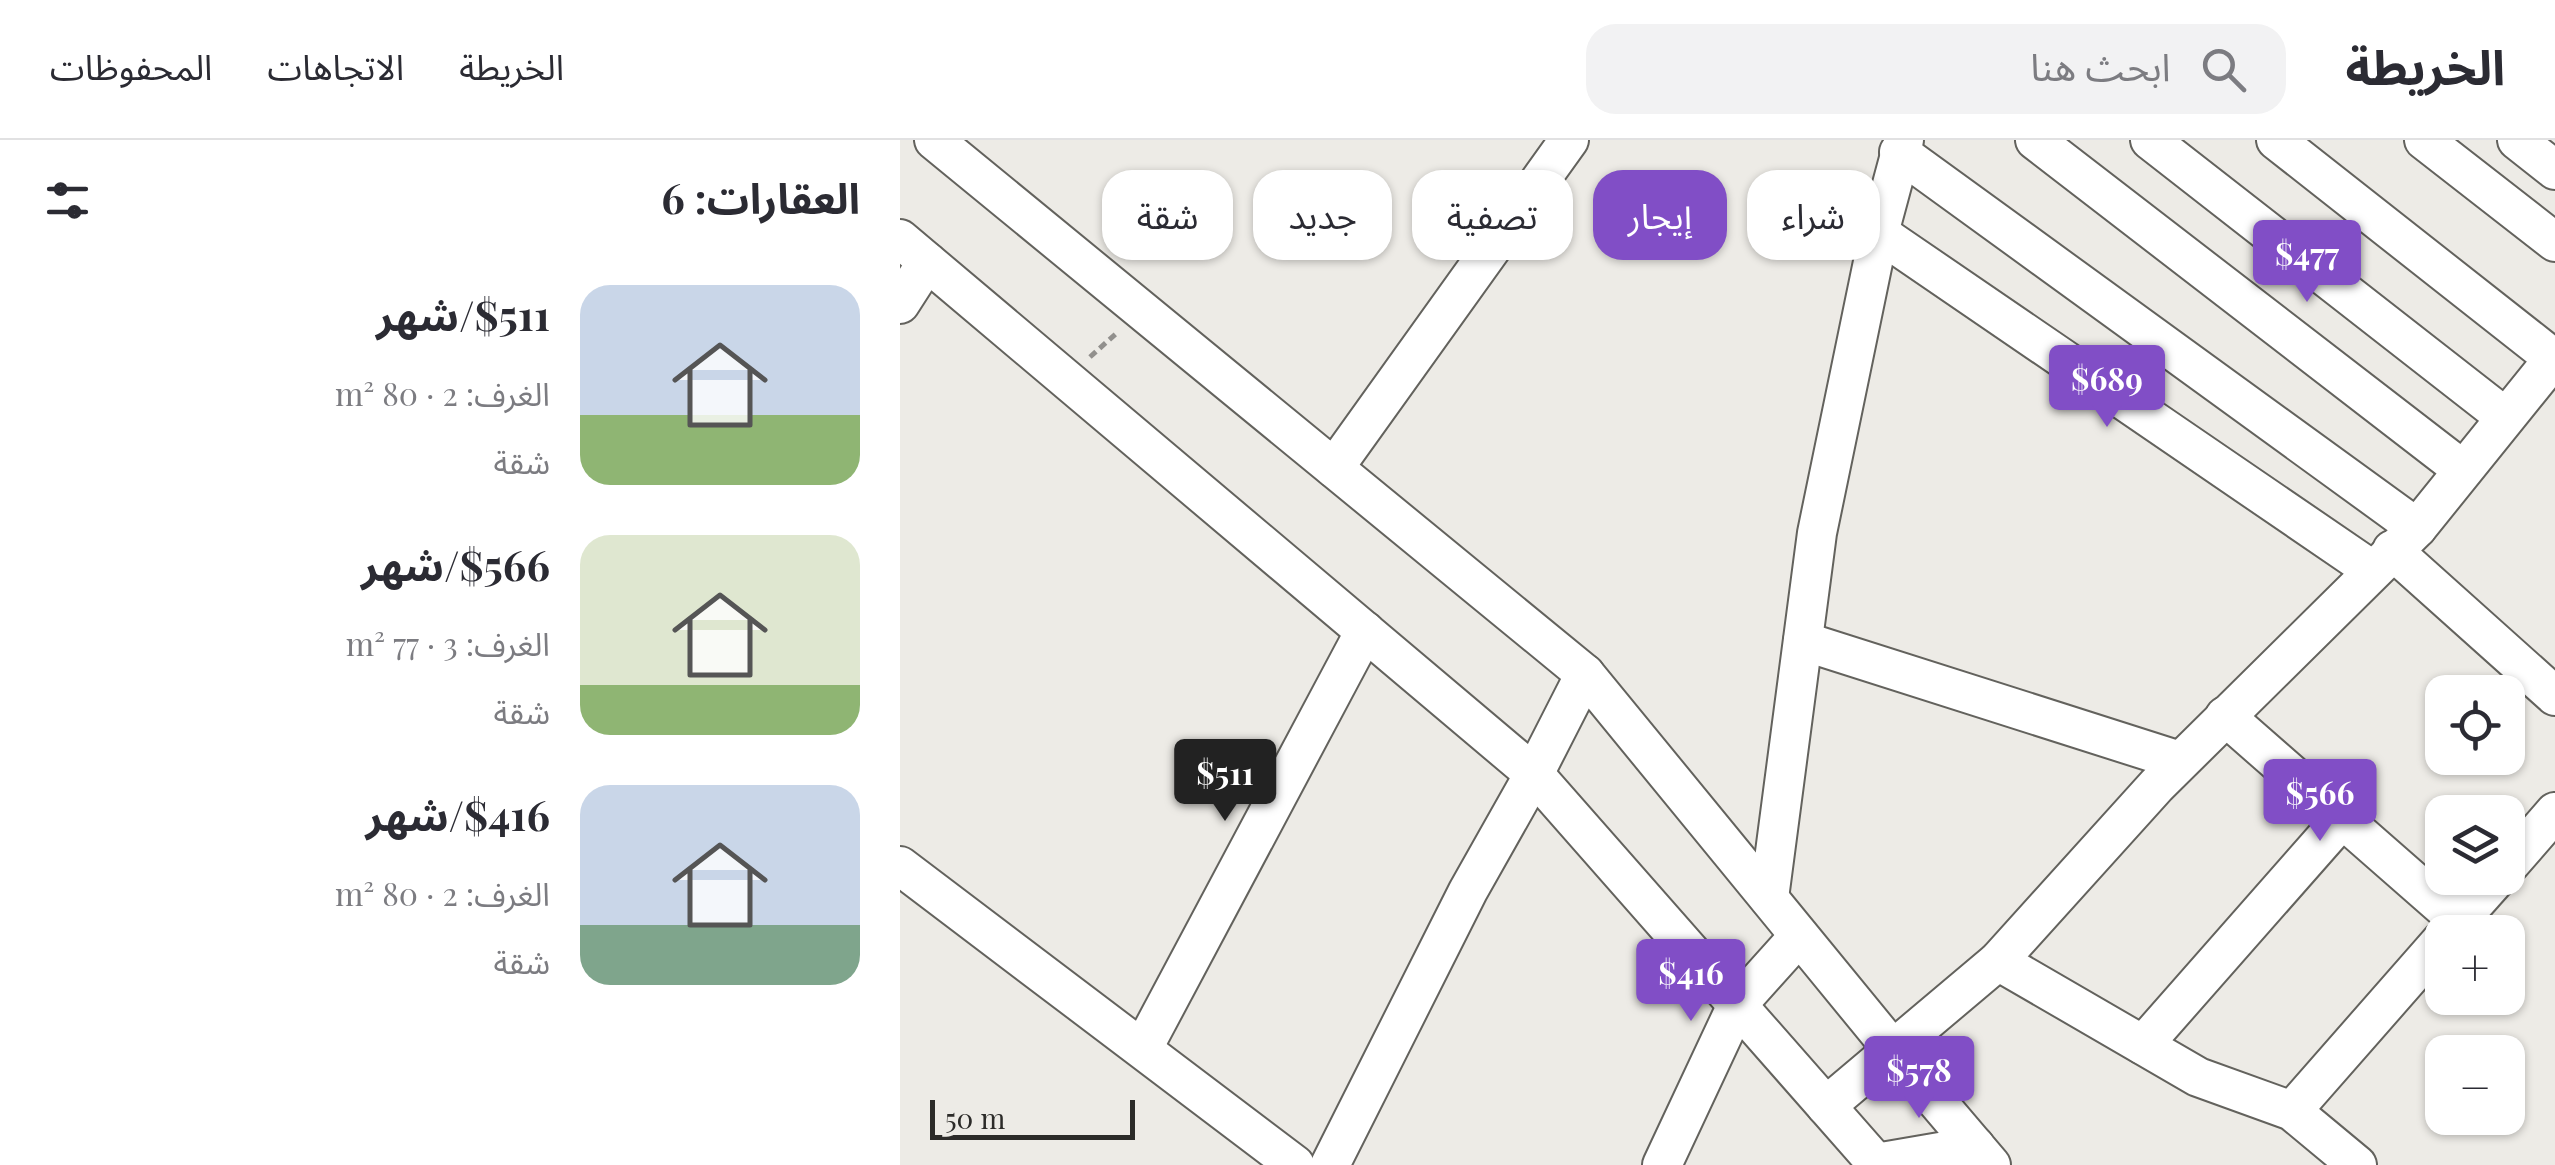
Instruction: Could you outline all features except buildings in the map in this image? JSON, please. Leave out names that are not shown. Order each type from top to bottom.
[{"type":"street","points":[[1334,468],[1569,140]]},
{"type":"street","points":[[2034,140],[2463,470]]},
{"type":"street","points":[[2150,140],[2506,417]]},
{"type":"street","points":[[1826,1106],[1998,961],[2180,762],[2394,549],[2554,358],[2276,140]]},
{"type":"street","points":[[2424,140],[2555,242]]},
{"type":"street","points":[[2517,140],[2555,170]]},
{"type":"street","points":[[950,145],[1585,674],[1983,1155]]},
{"type":"street","points":[[1880,230],[1901,146],[2394,549],[2555,696]]},
{"type":"street","points":[[1880,235],[2394,549]]},
{"type":"street","points":[[900,304],[913,250],[1534,774],[1876,1164],[1983,1155]]},
{"type":"street","points":[[1769,898],[1817,533],[1874,260]]},
{"type":"street","points":[[1144,1048],[1366,631]]},
{"type":"street","points":[[1803,642],[2180,762]]},
{"type":"street","points":[[1330,1165],[1468,891],[1585,674]]},
{"type":"street","points":[[2225,716],[2342,819],[2435,915]]},
{"type":"street","points":[[2525,846],[2555,812]]},
{"type":"street","points":[[2143,1045],[2342,819]]},
{"type":"street","points":[[900,866],[1295,1165]]},
{"type":"street","points":[[2464,915],[2482,895]]},
{"type":"street","points":[[1662,1165],[1737,1004],[1799,936]]},
{"type":"street","points":[[2292,1111],[2425,959]]},
{"type":"street","points":[[1998,961],[2198,1077],[2292,1111],[2356,1165]]},
{"type":"path","points":[[1088,358],[1125,326]]}]
